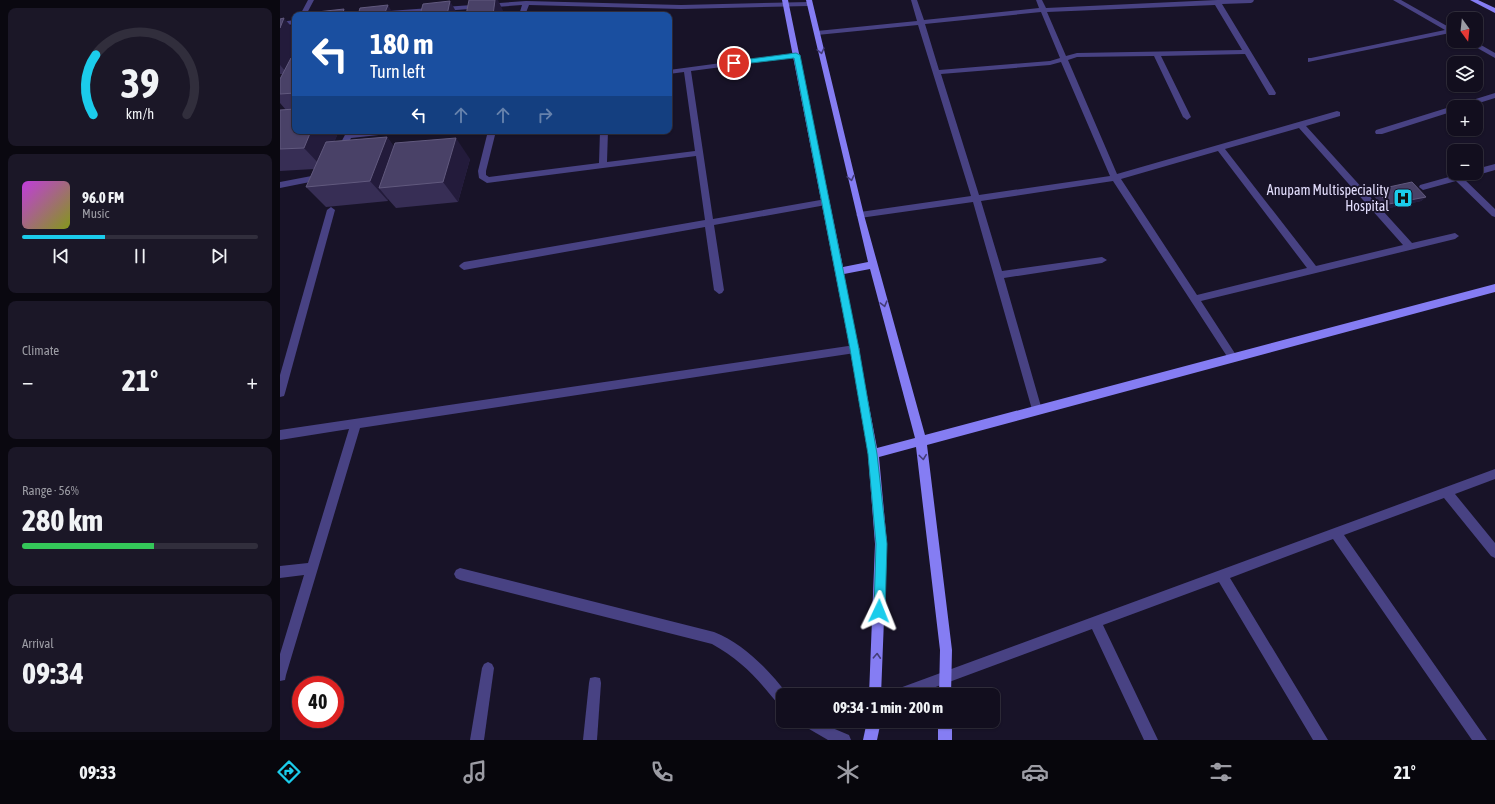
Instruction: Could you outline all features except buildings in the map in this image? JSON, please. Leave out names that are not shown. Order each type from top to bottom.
[{"type":"street","points":[[305,12],[311,0]]},
{"type":"street","points":[[445,8],[450,0]]},
{"type":"street","points":[[914,0],[923,23],[976,198],[1037,410]]},
{"type":"street","points":[[1039,0],[1114,178],[1233,358]]},
{"type":"street","points":[[1396,0],[1447,29]]},
{"type":"street","points":[[1473,0],[1495,11]]},
{"type":"street","points":[[422,12],[445,8],[526,3],[536,1],[682,3],[809,2],[860,215],[921,441],[945,642],[945,688]]},
{"type":"street","points":[[817,33],[1044,10],[1251,1]]},
{"type":"street","points":[[1217,2],[1272,93]]},
{"type":"street","points":[[523,12],[526,3]]},
{"type":"street","points":[[786,3],[855,349],[872,454],[882,544],[875,688]]},
{"type":"street","points":[[280,24],[292,22]]},
{"type":"street","points":[[1311,60],[1447,33]]},
{"type":"street","points":[[1481,48],[1495,56]]},
{"type":"street","points":[[938,72],[1050,63],[1077,55],[1248,52]]},
{"type":"street","points":[[1157,54],[1187,117]]},
{"type":"street","points":[[672,72],[796,55]]},
{"type":"street","points":[[687,69],[719,290]]},
{"type":"street","points":[[1482,100],[1495,96]]},
{"type":"street","points":[[1378,132],[1447,110]]},
{"type":"street","points":[[860,215],[1114,178],[1337,114]]},
{"type":"street","points":[[1300,124],[1410,247]]},
{"type":"street","points":[[336,160],[349,134]]},
{"type":"street","points":[[491,134],[482,171],[482,176],[487,180],[699,153]]},
{"type":"street","points":[[603,166],[604,134]]},
{"type":"street","points":[[1219,147],[1314,270]]},
{"type":"street","points":[[1483,171],[1495,167]]},
{"type":"street","points":[[280,185],[308,181],[330,172]]},
{"type":"street","points":[[1422,188],[1451,180]]},
{"type":"street","points":[[1460,180],[1495,214]]},
{"type":"street","points":[[464,266],[826,202]]},
{"type":"street","points":[[280,393],[331,210]]},
{"type":"street","points":[[1194,299],[1455,236]]},
{"type":"street","points":[[999,275],[1102,260]]},
{"type":"street","points":[[839,271],[874,265]]},
{"type":"street","points":[[872,454],[1495,288]]},
{"type":"street","points":[[280,435],[855,349]]},
{"type":"street","points":[[280,675],[356,424]]},
{"type":"street","points":[[915,688],[1495,474]]},
{"type":"street","points":[[1446,492],[1495,552]]},
{"type":"street","points":[[1336,533],[1480,740]]},
{"type":"street","points":[[280,572],[312,568]]},
{"type":"street","points":[[460,574],[714,638],[735,650],[758,670],[776,691]]},
{"type":"street","points":[[1222,575],[1321,740]]},
{"type":"street","points":[[1095,622],[1151,740]]},
{"type":"street","points":[[476,740],[488,668]]},
{"type":"street","points":[[590,740],[595,683]]},
{"type":"street","points":[[819,728],[844,740]]},
{"type":"street","points":[[870,740],[873,728]]},
{"type":"street","points":[[945,728],[945,740]]},
{"type":"place","name":"Anupam Multispeciality Hospital","points":[[1403,198]]},
{"type":"route","points":[[734,63],[796,55],[855,349],[872,454],[882,544],[879,611]]}]
